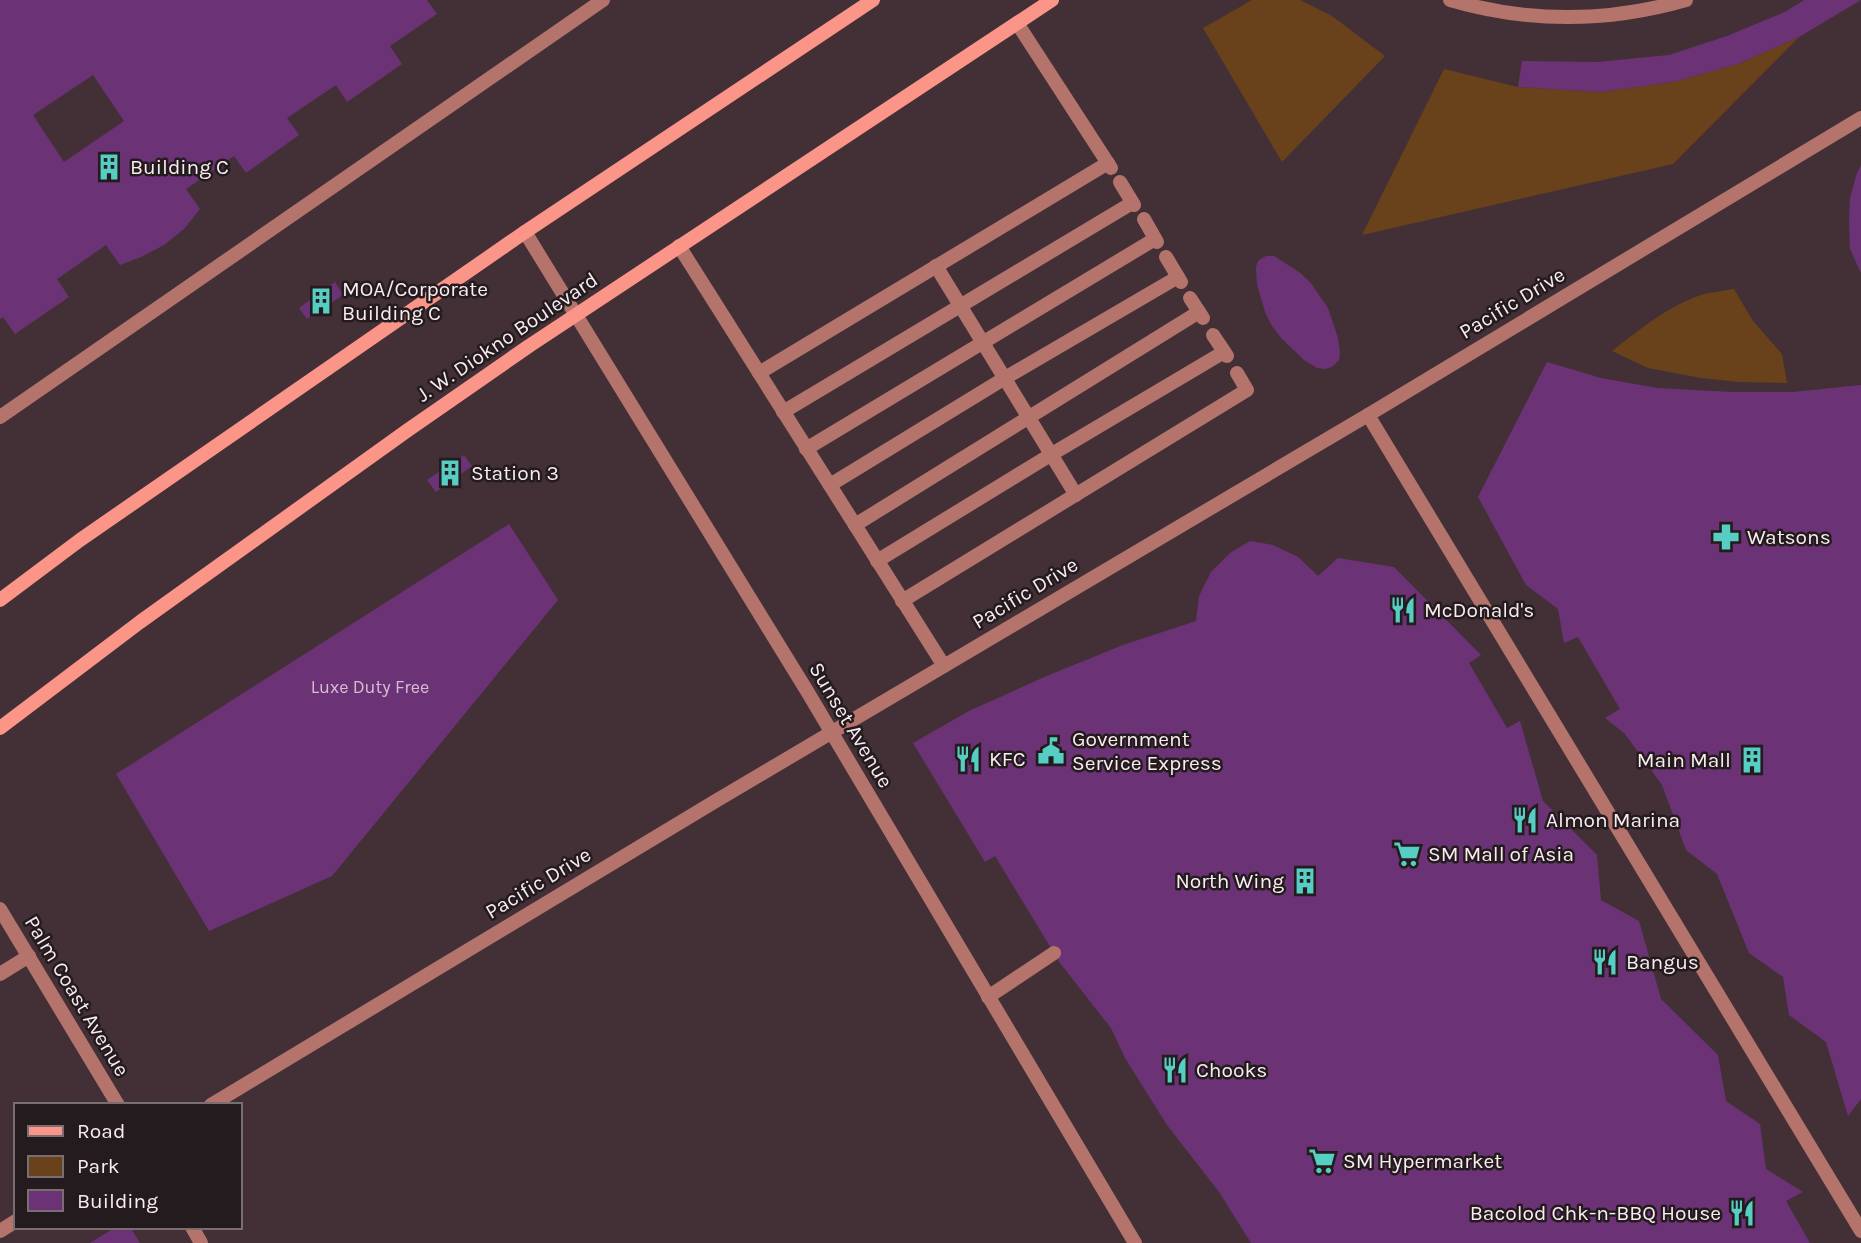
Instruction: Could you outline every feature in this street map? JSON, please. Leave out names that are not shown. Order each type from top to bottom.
[{"type":"street","points":[[0,417],[603,0]]},
{"type":"street","points":[[0,600],[80,540],[525,232],[873,0]]},
{"type":"street","name":"J. W. Diokno Boulevard","points":[[0,728],[140,622],[575,314],[1052,0]]},
{"type":"street","points":[[1450,0],[1483,10],[1532,16],[1589,18],[1654,9],[1686,0]]},
{"type":"street","points":[[758,373],[1110,165],[1017,23]]},
{"type":"street","name":"Pacific Drive","points":[[214,1103],[1861,118]]},
{"type":"street","points":[[783,412],[1133,204],[1120,182]]},
{"type":"street","points":[[806,449],[1156,241],[1144,219]]},
{"type":"street","name":"Sunset Avenue","points":[[525,232],[831,733],[1135,1243]]},
{"type":"street","points":[[679,246],[944,666]]},
{"type":"street","points":[[830,485],[1005,378],[1180,279],[1166,257]]},
{"type":"street","points":[[936,266],[1076,495]]},
{"type":"street","points":[[855,525],[1201,315],[1190,298]]},
{"type":"street","points":[[877,561],[1052,454],[1225,354],[1213,335]]},
{"type":"street","points":[[902,601],[1247,390],[1237,373]]},
{"type":"street","points":[[1368,415],[1861,1231]]},
{"type":"street","name":"Palm Coast Avenue","points":[[0,909],[117,1103]]},
{"type":"street","points":[[988,997],[1054,953]]},
{"type":"street","points":[[0,974],[29,956]]},
{"type":"green space","points":[[1252,0],[1300,0],[1332,16],[1385,56],[1282,162],[1203,28]]},
{"type":"green space","points":[[1799,37],[1673,164],[1362,235],[1444,69],[1518,87],[1601,92],[1673,82],[1738,64]]},
{"type":"green space","points":[[1734,289],[1753,321],[1782,354],[1787,383],[1701,378],[1648,368],[1612,351],[1677,305],[1701,295]]},
{"type":"building","name":"Building C","points":[[0,0],[427,0],[437,14],[390,46],[402,64],[347,102],[336,85],[287,118],[299,135],[246,173],[234,156],[186,189],[200,209],[184,229],[164,245],[120,265],[106,245],[57,279],[69,297],[15,334],[3,317],[0,319]],"holes":[[[93,75],[124,121],[64,162],[33,115]]]},
{"type":"building","points":[[1804,0],[1861,0],[1799,37],[1738,64],[1673,82],[1601,92],[1518,87],[1522,61],[1597,62],[1669,55],[1727,36],[1785,12]]},
{"type":"building","points":[[1861,165],[1861,273],[1850,249],[1849,223],[1850,198]]},
{"type":"building","points":[[1266,256],[1274,256],[1299,272],[1310,282],[1328,308],[1340,353],[1339,360],[1332,367],[1317,368],[1304,360],[1272,326],[1257,284],[1257,264]]},
{"type":"building","name":"MOA/Corporate Building C","points":[[335,282],[343,295],[307,319],[299,308]]},
{"type":"building","name":"Main Mall","points":[[1547,362],[1601,378],[1657,388],[1793,392],[1861,385],[1861,1099],[1848,1116],[1826,1042],[1789,1015],[1783,977],[1749,953],[1717,874],[1686,850],[1662,785],[1625,734],[1605,718],[1620,709],[1578,637],[1564,643],[1558,609],[1526,585],[1478,497]]},
{"type":"building","name":"Station 3","points":[[464,455],[472,466],[436,492],[427,480]]},
{"type":"building","points":[[509,524],[558,600],[332,876],[209,931],[116,774]]},
{"type":"building","name":"North Wing","points":[[1250,541],[1273,545],[1298,557],[1318,576],[1338,558],[1394,567],[1481,655],[1469,663],[1507,728],[1520,721],[1543,801],[1597,855],[1601,900],[1639,921],[1661,999],[1718,1055],[1726,1101],[1760,1124],[1766,1169],[1803,1192],[1786,1201],[1810,1243],[1251,1243],[1219,1192],[1167,1125],[1125,1058],[1111,1028],[1060,963],[995,856],[985,862],[913,743],[969,711],[1049,675],[1123,645],[1196,621],[1199,596],[1211,572],[1230,553]]},
{"type":"building","points":[[113,1229],[131,1229],[140,1243],[90,1243]]},
{"type":"place","name":"Building C","points":[[109,167]]},
{"type":"place","name":"MOA/Corporate Building C","points":[[321,301]]},
{"type":"place","name":"Station 3","points":[[450,473]]},
{"type":"place","name":"Watsons","points":[[1726,537]]},
{"type":"place","name":"McDonald's","points":[[1403,610]]},
{"type":"place","name":"Government Service Express","points":[[1051,751]]},
{"type":"place","name":"KFC","points":[[968,759]]},
{"type":"place","name":"Main Mall","points":[[1752,760]]},
{"type":"place","name":"Almon Marina","points":[[1525,820]]},
{"type":"place","name":"SM Mall of Asia","points":[[1407,854]]},
{"type":"place","name":"North Wing","points":[[1305,881]]},
{"type":"place","name":"Bangus","points":[[1605,962]]},
{"type":"place","name":"Chooks","points":[[1175,1070]]},
{"type":"place","name":"SM Hypermarket","points":[[1322,1161]]},
{"type":"place","name":"Bacolod Chk-n-BBQ House","points":[[1742,1213]]}]
